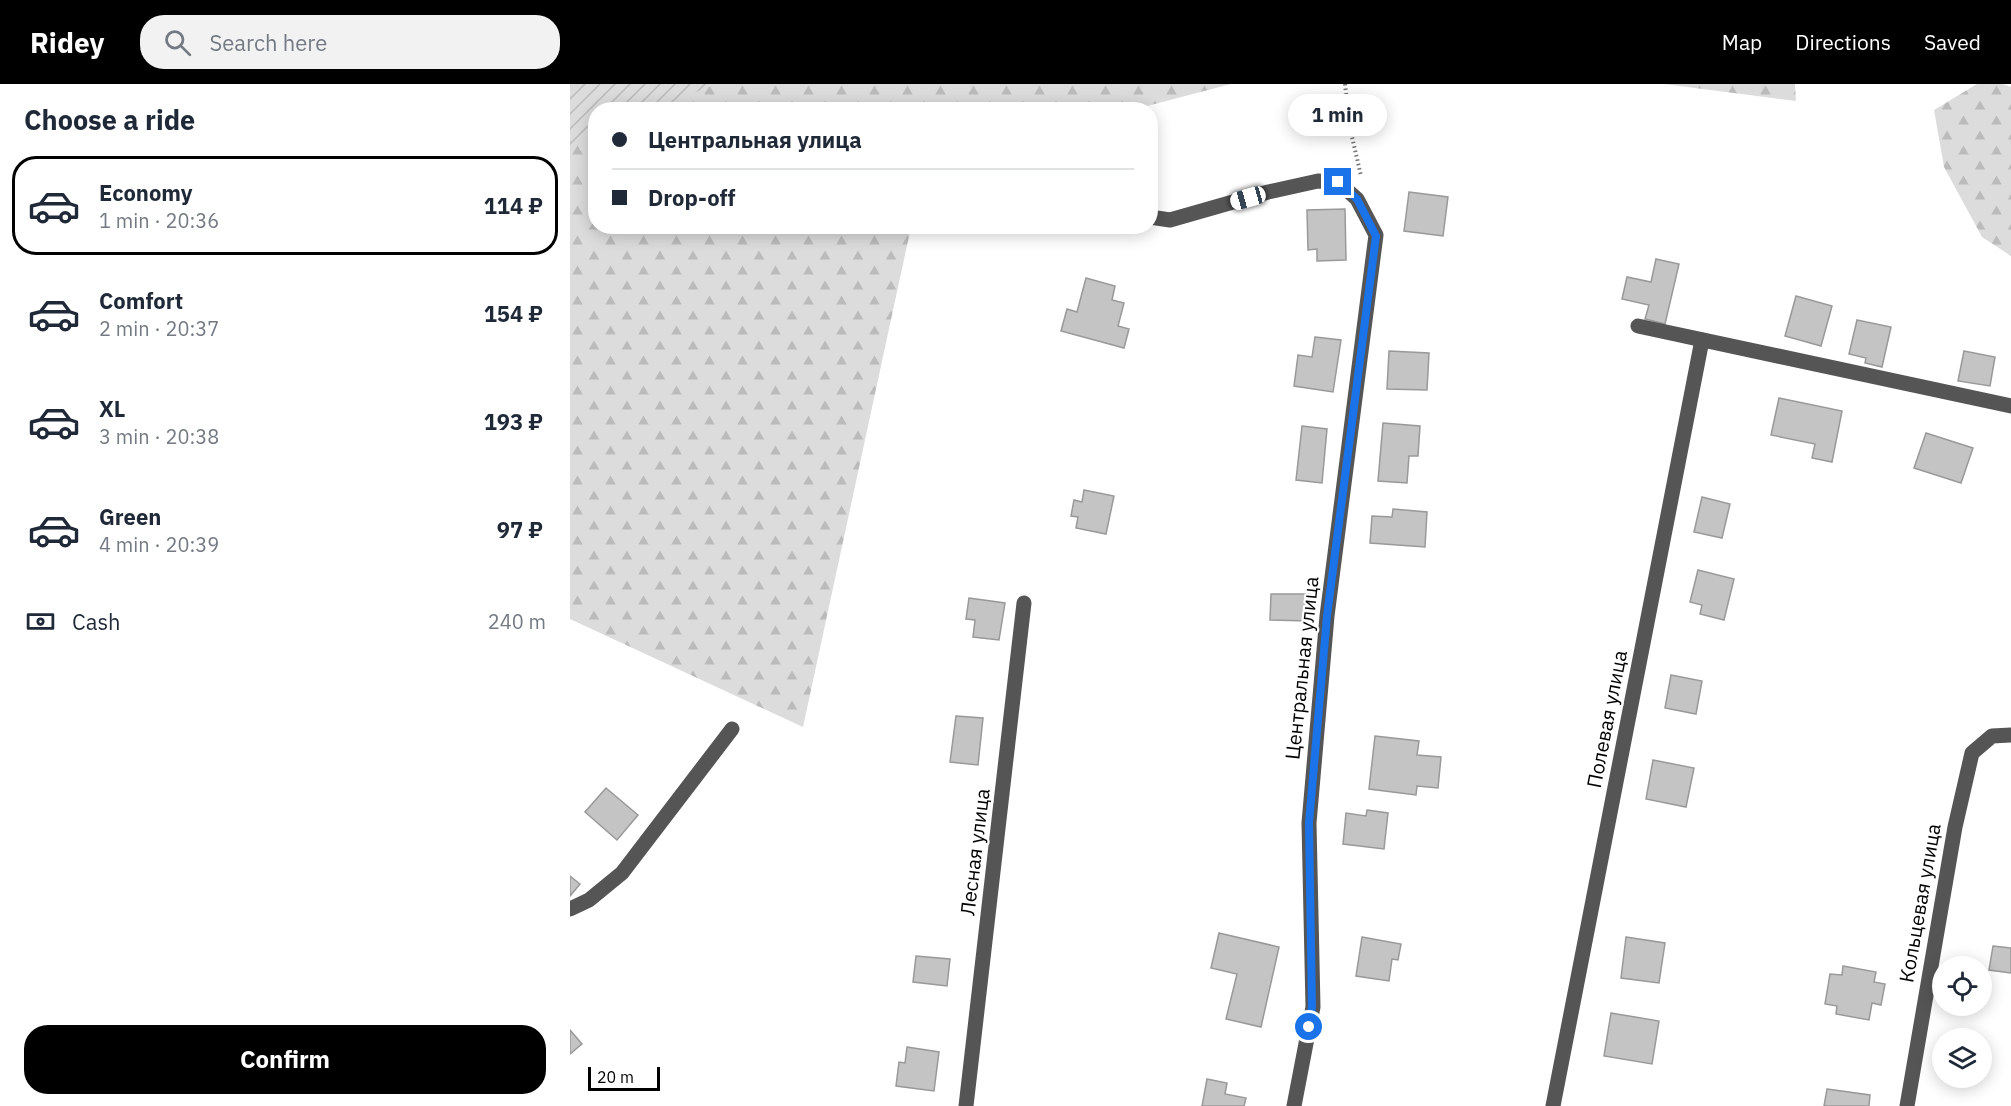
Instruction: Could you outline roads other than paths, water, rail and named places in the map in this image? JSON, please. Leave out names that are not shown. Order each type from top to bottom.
[{"type":"street","name":"Центральная улица","points":[[1158,218],[1170,220],[1268,192],[1318,181],[1338,182],[1357,199],[1376,236],[1327,616],[1309,823],[1312,1007],[1294,1106]]},
{"type":"street","points":[[1638,326],[2011,406]]},
{"type":"street","name":"Полевая улица","points":[[1553,1106],[1702,340]]},
{"type":"street","name":"Лесная улица","points":[[966,1106],[1024,603]]},
{"type":"street","points":[[570,909],[589,900],[622,873],[732,729]]},
{"type":"street","name":"Кольцевая улица","points":[[1907,1106],[1955,826],[1972,753],[1992,736],[2011,735]]}]
